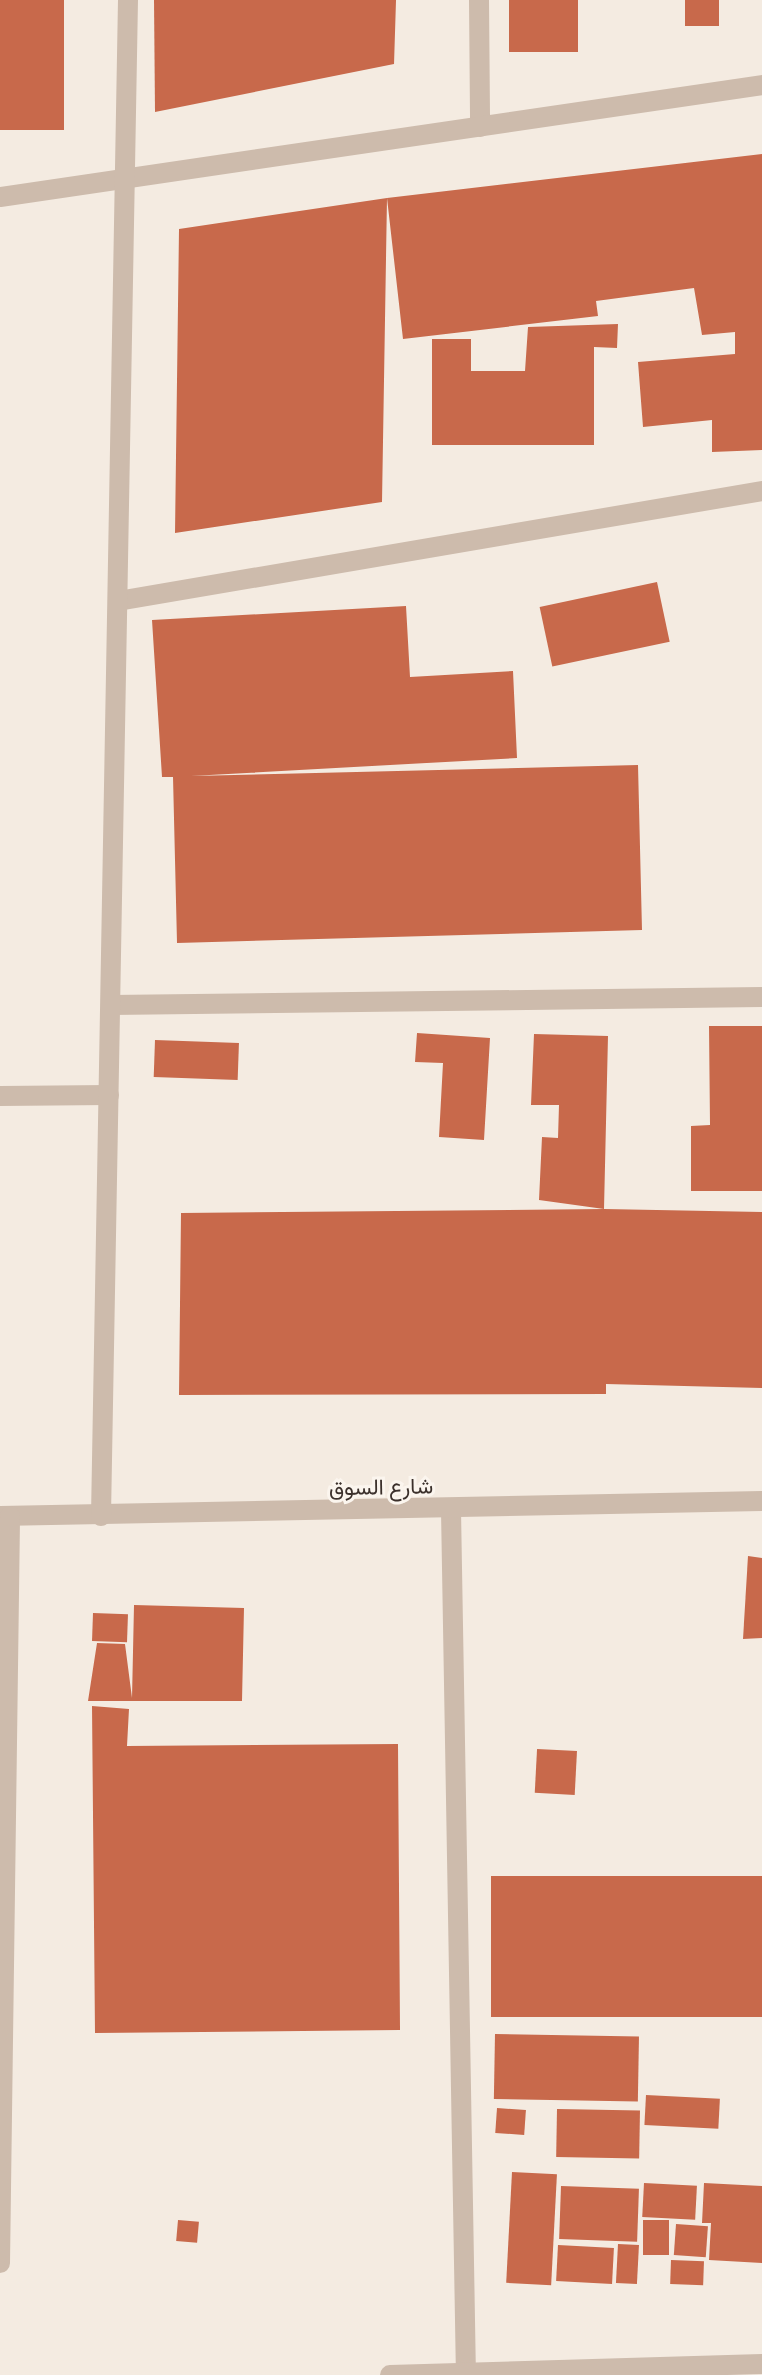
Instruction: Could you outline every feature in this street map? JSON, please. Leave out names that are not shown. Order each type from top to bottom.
[{"type":"street","points":[[101,1516],[128,0]]},
{"type":"street","points":[[479,0],[480,127]]},
{"type":"street","points":[[0,197],[762,85]]},
{"type":"street","points":[[118,601],[762,491]]},
{"type":"street","points":[[111,1005],[762,997]]},
{"type":"street","points":[[0,1096],[109,1095]]},
{"type":"street","name":"شارع السوق","points":[[5,1516],[451,1510],[762,1501]]},
{"type":"street","points":[[451,1510],[466,2373]]},
{"type":"street","points":[[0,2263],[5,1516]]},
{"type":"street","points":[[390,2375],[762,2364]]},
{"type":"building","points":[[0,0],[64,0],[64,130],[0,130]]},
{"type":"building","points":[[154,0],[396,0],[394,64],[155,112]]},
{"type":"building","points":[[509,0],[578,0],[578,52],[509,52]]},
{"type":"building","points":[[685,0],[719,0],[719,26],[685,26]]},
{"type":"building","points":[[762,154],[762,450],[712,452],[712,420],[643,427],[638,362],[735,354],[735,332],[702,335],[694,288],[596,301],[598,316],[403,339],[387,198]]},
{"type":"building","points":[[387,198],[382,502],[175,533],[179,229]]},
{"type":"building","points":[[618,324],[617,348],[594,347],[594,445],[432,445],[432,339],[471,339],[471,371],[525,371],[528,327]]},
{"type":"building","points":[[657,582],[670,642],[552,667],[540,607]]},
{"type":"building","points":[[406,606],[410,677],[513,671],[517,758],[191,776],[638,765],[642,930],[177,943],[173,777],[162,777],[152,620]]},
{"type":"building","points":[[709,1026],[762,1026],[762,1191],[691,1191],[691,1126],[710,1125]]},
{"type":"building","points":[[417,1033],[490,1038],[484,1140],[439,1137],[443,1063],[415,1062]]},
{"type":"building","points":[[534,1034],[608,1036],[604,1209],[539,1200],[542,1137],[558,1138],[559,1105],[531,1105]]},
{"type":"building","points":[[155,1040],[239,1043],[238,1080],[154,1077]]},
{"type":"building","points":[[604,1209],[762,1212],[762,1388],[606,1384],[606,1394],[179,1395],[181,1213]]},
{"type":"building","points":[[748,1556],[762,1558],[762,1638],[743,1639]]},
{"type":"building","points":[[134,1605],[244,1608],[242,1701],[88,1701],[97,1643],[125,1644],[132,1698]]},
{"type":"building","points":[[93,1613],[128,1614],[127,1642],[92,1641]]},
{"type":"building","points":[[92,1706],[129,1709],[127,1746],[398,1744],[400,2030],[95,2033]]},
{"type":"building","points":[[537,1749],[577,1751],[575,1795],[535,1793]]},
{"type":"building","points":[[491,1876],[762,1876],[762,2017],[491,2017]]},
{"type":"building","points":[[495,2034],[639,2037],[638,2102],[494,2099]]},
{"type":"building","points":[[646,2095],[720,2099],[718,2129],[644,2125]]},
{"type":"building","points":[[497,2108],[526,2110],[524,2135],[495,2133]]},
{"type":"building","points":[[557,2109],[640,2110],[639,2158],[556,2157]]},
{"type":"building","points":[[512,2172],[557,2174],[551,2285],[506,2283]]},
{"type":"building","points":[[644,2183],[697,2186],[695,2220],[642,2217]]},
{"type":"building","points":[[704,2183],[762,2186],[762,2263],[709,2260],[711,2223],[702,2223]]},
{"type":"building","points":[[561,2186],[639,2189],[637,2242],[559,2239]]},
{"type":"building","points":[[178,2220],[199,2222],[197,2243],[176,2241]]},
{"type":"building","points":[[643,2220],[669,2220],[669,2255],[643,2255]]},
{"type":"building","points":[[676,2224],[708,2226],[706,2257],[674,2255]]},
{"type":"building","points":[[618,2244],[639,2245],[637,2284],[616,2283]]},
{"type":"building","points":[[558,2245],[614,2248],[612,2284],[556,2281]]},
{"type":"building","points":[[671,2260],[704,2261],[703,2285],[670,2284]]}]
